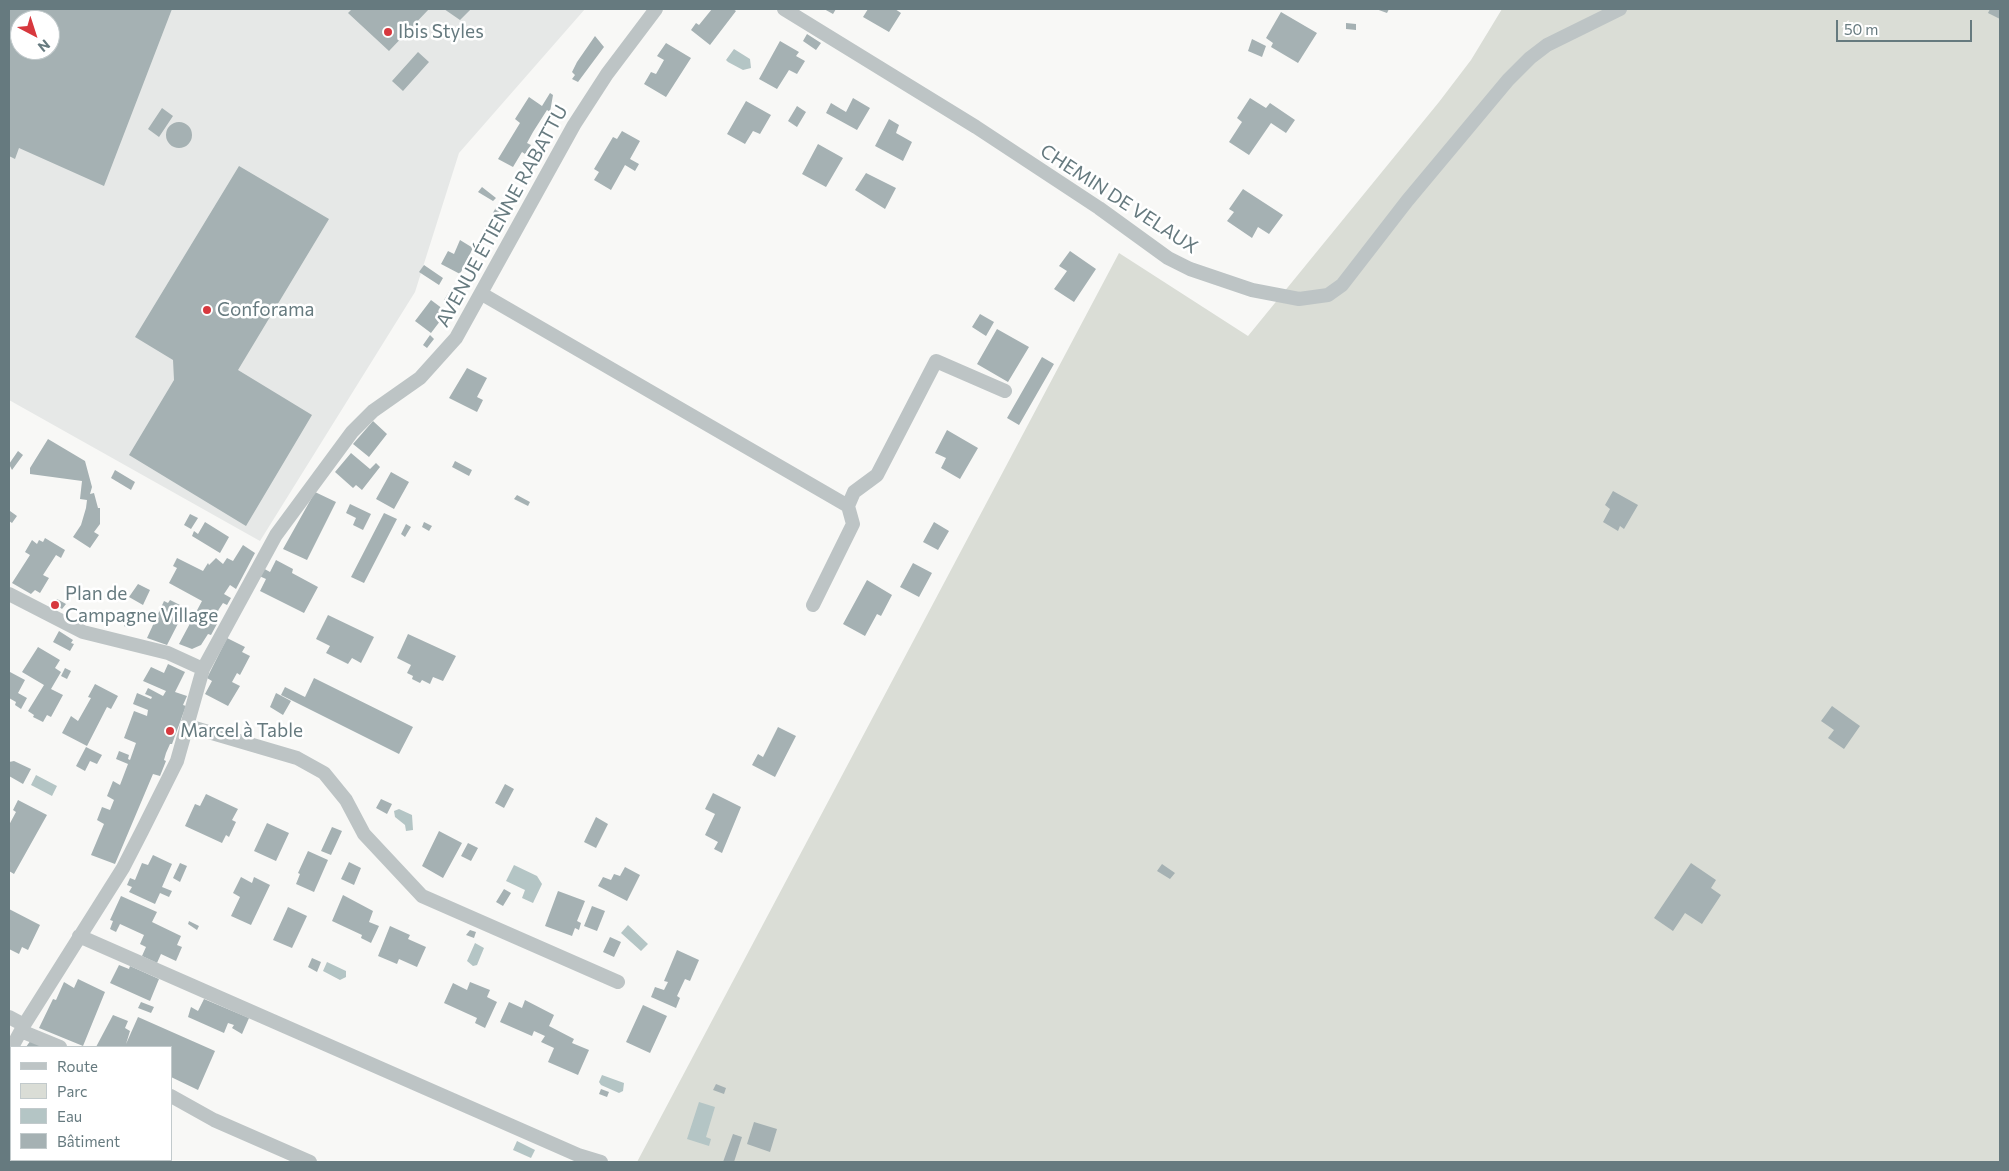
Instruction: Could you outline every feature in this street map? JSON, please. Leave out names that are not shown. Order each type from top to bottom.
[{"type":"street","name":"AVENUE ÉTIENNE RABATTU","points":[[13,1046],[22,1028],[123,868],[177,761],[203,669],[276,535],[338,448],[372,411],[420,378],[456,338],[482,294],[544,177],[582,112],[607,74],[656,9]]},
{"type":"street","name":"CHEMIN DE VELAUX","points":[[784,9],[976,127],[1099,208],[1168,258],[1190,269],[1252,290],[1299,299],[1328,295],[1342,284],[1508,80],[1530,58],[1548,45],[1620,9]]},
{"type":"street","points":[[482,294],[848,506]]},
{"type":"street","points":[[813,605],[853,524],[848,506],[854,492],[878,475],[936,361],[1005,391]]},
{"type":"street","points":[[9,594],[83,632],[168,653],[203,669]]},
{"type":"street","points":[[188,726],[297,758],[324,773],[346,800],[364,834],[422,896],[618,982]]},
{"type":"street","points":[[79,936],[578,1155],[601,1162]]},
{"type":"street","points":[[9,1017],[22,1028],[58,1046]]},
{"type":"street","points":[[172,1097],[214,1120],[310,1162]]},
{"type":"shaded area","points":[[9,9],[585,9],[459,153],[415,292],[260,541],[9,400]]},
{"type":"green space","points":[[1502,9],[2000,9],[2000,1162],[637,1162],[1119,253],[1248,336],[1439,102],[1471,60]]},
{"type":"water","points":[[734,49],[750,59],[751,68],[743,70],[726,60]]},
{"type":"water","points":[[36,775],[57,786],[52,796],[31,785]]},
{"type":"water","points":[[399,809],[412,815],[413,830],[406,831],[405,825],[395,817],[394,811]]},
{"type":"water","points":[[514,865],[537,876],[542,884],[533,903],[522,898],[525,890],[506,881]]},
{"type":"water","points":[[628,925],[648,944],[641,951],[621,933]]},
{"type":"water","points":[[475,943],[484,948],[477,965],[473,966],[467,961]]},
{"type":"water","points":[[327,962],[346,971],[346,977],[340,980],[323,971]]},
{"type":"water","points":[[602,1075],[624,1083],[623,1091],[619,1093],[601,1085],[599,1082]]},
{"type":"water","points":[[699,1102],[715,1107],[706,1137],[711,1139],[709,1146],[687,1139]]},
{"type":"water","points":[[517,1141],[535,1150],[531,1158],[513,1150]]},
{"type":"building","points":[[9,9],[172,9],[104,186],[19,148],[15,159],[9,156]]},
{"type":"building","name":"Ibis Styles","points":[[352,9],[429,9],[389,51],[348,13]]},
{"type":"building","name":"Ibis Styles","points":[[444,9],[471,9],[460,20]]},
{"type":"building","points":[[712,9],[733,9],[736,11],[710,45],[691,30],[696,23],[699,25]]},
{"type":"building","points":[[824,9],[836,9],[833,14]]},
{"type":"building","points":[[868,9],[895,9],[901,13],[889,32],[863,17]]},
{"type":"building","points":[[1376,9],[1389,9],[1387,13]]},
{"type":"building","points":[[1990,9],[2000,9],[2000,19],[1988,13]]},
{"type":"building","points":[[1281,12],[1317,33],[1298,63],[1271,47],[1273,43],[1266,38]]},
{"type":"building","points":[[1346,23],[1356,24],[1356,30],[1346,29]]},
{"type":"building","points":[[807,34],[821,43],[816,50],[803,41]]},
{"type":"building","points":[[595,36],[604,47],[578,82],[572,79],[575,75],[572,72]]},
{"type":"building","points":[[1252,39],[1266,46],[1262,57],[1248,51]]},
{"type":"building","points":[[780,41],[799,52],[796,56],[805,61],[797,74],[789,70],[777,89],[759,79]]},
{"type":"building","points":[[666,43],[691,58],[666,97],[644,84],[651,72],[656,74],[664,60],[657,56]]},
{"type":"building","points":[[418,52],[429,62],[403,91],[392,81]]},
{"type":"building","points":[[550,93],[553,95],[550,112],[547,110],[533,132],[527,143],[531,145],[525,154],[522,152],[513,167],[498,159],[520,123],[515,119],[529,97],[542,106]]},
{"type":"building","points":[[853,98],[870,108],[857,130],[826,113],[831,103],[846,112]]},
{"type":"building","points":[[1250,98],[1266,108],[1270,103],[1295,120],[1286,133],[1271,123],[1249,155],[1229,142],[1242,122],[1237,118]]},
{"type":"building","points":[[746,101],[771,115],[760,134],[753,131],[745,144],[727,134]]},
{"type":"building","points":[[797,106],[806,112],[797,127],[788,121]]},
{"type":"building","points":[[162,108],[173,116],[159,137],[148,129]]},
{"type":"building","points":[[889,119],[899,125],[896,133],[912,142],[903,161],[875,146]]},
{"type":"building","points":[[179,122],[188,126],[192,135],[188,144],[179,148],[170,144],[166,135],[170,126]]},
{"type":"building","points":[[622,131],[640,141],[630,159],[639,164],[635,171],[625,165],[611,190],[594,180],[599,172],[594,169],[613,137],[617,139]]},
{"type":"building","points":[[818,144],[843,158],[826,187],[802,174]]},
{"type":"building","points":[[239,166],[329,219],[238,370],[312,415],[246,526],[129,455],[174,380],[173,360],[135,337]]},
{"type":"building","points":[[866,173],[896,188],[885,209],[855,190]]},
{"type":"building","points":[[482,187],[496,198],[493,201],[478,192]]},
{"type":"building","points":[[1243,189],[1283,215],[1269,234],[1258,227],[1252,238],[1227,221],[1234,212],[1229,209]]},
{"type":"building","points":[[499,202],[504,204],[502,208],[508,210],[496,233],[485,227]]},
{"type":"building","points":[[460,240],[473,248],[460,274],[441,264],[448,251],[454,254]]},
{"type":"building","points":[[1070,251],[1096,269],[1074,302],[1054,289],[1067,271],[1059,266]]},
{"type":"building","points":[[424,265],[443,278],[439,285],[419,272]]},
{"type":"building","points":[[452,287],[463,294],[454,307],[444,300]]},
{"type":"building","points":[[431,300],[447,312],[431,333],[415,321]]},
{"type":"building","points":[[980,314],[994,322],[986,336],[972,327]]},
{"type":"building","points":[[997,329],[1029,347],[1008,382],[977,364]]},
{"type":"building","points":[[430,335],[434,339],[427,348],[423,345]]},
{"type":"building","points":[[1042,357],[1054,364],[1019,425],[1007,418]]},
{"type":"building","points":[[467,368],[487,378],[477,397],[483,400],[477,412],[449,398]]},
{"type":"building","points":[[373,421],[387,434],[369,457],[353,444]]},
{"type":"building","points":[[947,430],[978,448],[960,479],[941,468],[946,458],[935,453]]},
{"type":"building","points":[[48,439],[85,461],[92,487],[90,494],[94,493],[98,508],[100,508],[100,524],[94,532],[99,535],[90,548],[73,537],[81,525],[86,508],[87,500],[80,499],[82,481],[30,474],[30,468]]},
{"type":"building","points":[[18,451],[23,455],[12,470],[9,464]]},
{"type":"building","points":[[351,453],[370,469],[376,463],[380,467],[362,490],[356,485],[353,488],[335,472]]},
{"type":"building","points":[[455,461],[472,470],[469,476],[452,467]]},
{"type":"building","points":[[115,470],[135,482],[131,490],[111,478]]},
{"type":"building","points":[[391,472],[409,482],[394,509],[376,499]]},
{"type":"building","points":[[1613,491],[1638,505],[1624,529],[1620,526],[1618,531],[1603,522],[1610,509],[1605,505]]},
{"type":"building","points":[[315,492],[336,502],[307,560],[283,549]]},
{"type":"building","points":[[517,495],[530,502],[528,506],[514,499]]},
{"type":"building","points":[[350,504],[371,514],[363,530],[353,525],[356,518],[346,513]]},
{"type":"building","points":[[10,511],[17,516],[12,523],[9,521]]},
{"type":"building","points":[[384,513],[397,519],[364,583],[351,577]]},
{"type":"building","points":[[190,514],[198,518],[191,529],[184,525]]},
{"type":"building","points":[[205,522],[229,537],[220,553],[192,536],[194,531],[198,534]]},
{"type":"building","points":[[424,522],[432,526],[429,531],[422,527]]},
{"type":"building","points":[[934,522],[949,531],[938,550],[923,542]]},
{"type":"building","points":[[406,524],[411,527],[405,537],[401,534]]},
{"type":"building","points":[[45,538],[65,550],[61,558],[56,555],[43,575],[49,578],[40,593],[35,590],[31,594],[12,583],[30,555],[25,552],[32,540],[37,544],[39,540],[43,542]]},
{"type":"building","points":[[243,545],[255,553],[236,589],[230,585],[224,594],[231,598],[227,605],[223,603],[219,609],[214,619],[218,622],[211,635],[208,634],[201,645],[192,649],[179,644],[202,601],[169,583],[177,568],[173,566],[177,558],[203,571],[208,563],[209,565],[216,558],[223,564],[227,558],[233,561]]},
{"type":"building","points":[[276,560],[293,569],[292,573],[318,587],[304,613],[260,591],[266,579],[257,575],[261,567],[270,572]]},
{"type":"building","points":[[913,563],[932,573],[919,597],[900,587]]},
{"type":"building","points":[[867,580],[892,595],[881,616],[877,614],[865,636],[843,624]]},
{"type":"building","points":[[138,584],[150,590],[143,605],[129,597]]},
{"type":"building","points":[[57,599],[66,604],[62,609],[54,603]]},
{"type":"building","points":[[170,600],[186,608],[167,645],[147,638],[164,601],[168,603]]},
{"type":"building","points":[[128,615],[132,617],[128,628],[124,626]]},
{"type":"building","points":[[328,615],[374,637],[361,663],[352,658],[348,664],[326,653],[330,646],[316,639]]},
{"type":"building","points":[[59,631],[73,640],[71,643],[74,644],[70,651],[53,642]]},
{"type":"building","points":[[408,634],[456,656],[443,681],[433,677],[430,684],[422,680],[420,683],[412,679],[413,676],[407,673],[411,665],[397,658]]},
{"type":"building","points":[[227,638],[245,647],[242,652],[250,656],[240,675],[237,673],[232,682],[240,686],[228,706],[205,694],[212,681],[207,678]]},
{"type":"building","points":[[38,647],[60,660],[55,668],[61,672],[51,689],[63,695],[51,717],[47,715],[43,722],[33,717],[34,715],[28,711],[44,685],[22,672]]},
{"type":"building","points":[[168,664],[185,672],[175,692],[187,696],[183,705],[186,706],[172,744],[170,744],[166,753],[164,760],[166,761],[160,776],[153,774],[115,864],[91,855],[104,824],[97,820],[102,807],[110,810],[114,800],[107,796],[113,781],[120,785],[128,764],[116,759],[119,751],[129,755],[128,759],[130,760],[136,743],[124,738],[134,711],[147,716],[148,710],[133,704],[137,693],[151,699],[152,697],[145,694],[148,688],[163,696],[166,691],[143,681],[151,667],[164,673]]},
{"type":"building","points":[[65,668],[71,671],[67,679],[61,676]]},
{"type":"building","points":[[10,672],[25,680],[18,693],[27,698],[21,709],[15,705],[16,702],[9,698]]},
{"type":"building","points":[[314,678],[413,727],[399,754],[281,695],[285,687],[305,697]]},
{"type":"building","points":[[95,684],[118,696],[111,709],[107,707],[87,746],[62,733],[71,716],[78,721],[91,698],[88,697]]},
{"type":"building","points":[[276,693],[291,701],[283,715],[270,707]]},
{"type":"building","points":[[1832,706],[1860,726],[1844,749],[1828,738],[1834,730],[1821,721]]},
{"type":"building","points":[[778,727],[796,736],[775,777],[752,765],[758,754],[763,757]]},
{"type":"building","points":[[86,747],[102,755],[97,764],[90,761],[85,771],[76,766]]},
{"type":"building","points":[[14,761],[31,769],[23,784],[9,776],[9,762]]},
{"type":"building","points":[[505,784],[514,789],[504,808],[495,803]]},
{"type":"building","points":[[713,793],[741,807],[722,853],[714,849],[718,842],[705,835],[715,814],[705,809]]},
{"type":"building","points":[[206,794],[238,809],[232,820],[236,822],[229,837],[226,835],[222,843],[185,826],[195,804],[200,806]]},
{"type":"building","points":[[381,799],[392,804],[387,814],[376,808]]},
{"type":"building","points":[[18,800],[47,815],[14,874],[9,871],[9,825],[16,812],[13,810]]},
{"type":"building","points":[[596,817],[608,824],[596,848],[584,842]]},
{"type":"building","points":[[267,823],[289,833],[276,861],[254,851]]},
{"type":"building","points":[[332,827],[342,831],[331,855],[321,851]]},
{"type":"building","points":[[439,831],[462,843],[443,878],[422,866]]},
{"type":"building","points":[[468,843],[478,848],[471,861],[461,856]]},
{"type":"building","points":[[308,851],[328,860],[314,892],[296,884],[300,874],[298,873]]},
{"type":"building","points":[[153,855],[172,864],[162,887],[172,891],[169,897],[160,893],[155,904],[129,892],[132,887],[127,885],[130,878],[135,880],[142,863],[148,865]]},
{"type":"building","points":[[349,862],[361,868],[354,885],[341,879]]},
{"type":"building","points":[[180,863],[187,866],[180,882],[173,878]]},
{"type":"building","points":[[1691,863],[1716,880],[1711,888],[1721,895],[1702,924],[1685,913],[1673,931],[1654,918]]},
{"type":"building","points":[[1162,864],[1175,873],[1170,879],[1157,871]]},
{"type":"building","points":[[625,867],[640,875],[627,901],[598,886],[603,877],[611,880],[614,874],[620,876]]},
{"type":"building","points":[[241,877],[252,883],[254,877],[270,885],[251,925],[231,916],[240,897],[233,893]]},
{"type":"building","points":[[504,889],[511,893],[503,906],[496,902]]},
{"type":"building","points":[[558,891],[585,901],[577,921],[581,923],[579,930],[575,928],[572,936],[545,926]]},
{"type":"building","points":[[343,895],[373,911],[369,922],[379,926],[371,943],[361,938],[362,935],[332,921]]},
{"type":"building","points":[[121,896],[157,912],[152,922],[181,936],[177,945],[182,947],[176,961],[161,954],[157,963],[142,956],[146,947],[140,944],[144,935],[120,924],[116,932],[110,929],[113,921],[110,920]]},
{"type":"building","points":[[592,906],[605,911],[597,931],[584,926]]},
{"type":"building","points":[[288,907],[307,916],[292,948],[273,940]]},
{"type":"building","points":[[9,909],[40,925],[28,950],[22,947],[19,954],[9,949]]},
{"type":"building","points":[[189,921],[199,926],[197,930],[188,924]]},
{"type":"building","points":[[390,926],[410,935],[408,939],[426,947],[417,967],[399,959],[397,964],[378,956]]},
{"type":"building","points":[[470,930],[476,932],[474,938],[466,935]]},
{"type":"building","points":[[610,937],[621,942],[614,957],[603,952]]},
{"type":"building","points":[[677,950],[699,960],[690,981],[685,979],[677,996],[680,998],[676,1008],[651,997],[655,987],[664,990],[668,982],[664,981]]},
{"type":"building","points":[[312,958],[321,962],[317,972],[308,967]]},
{"type":"building","points":[[119,965],[129,969],[130,966],[159,979],[150,1001],[110,983]]},
{"type":"building","points":[[78,979],[105,992],[83,1046],[39,1028],[53,999],[56,1000],[64,982],[74,988]]},
{"type":"building","points":[[470,982],[490,990],[487,997],[497,1002],[485,1028],[475,1023],[477,1018],[444,1003],[453,983],[467,990]]},
{"type":"building","points":[[204,999],[249,1018],[242,1034],[232,1028],[234,1025],[228,1023],[224,1033],[188,1017],[191,1007],[198,1011]]},
{"type":"building","points":[[525,1000],[554,1015],[549,1026],[574,1039],[572,1043],[589,1050],[578,1075],[548,1062],[554,1048],[541,1042],[545,1036],[534,1031],[532,1036],[500,1022],[509,1002],[522,1008]]},
{"type":"building","points":[[141,1002],[154,1007],[151,1013],[138,1008]]},
{"type":"building","points":[[643,1005],[667,1016],[650,1053],[626,1042]]},
{"type":"building","points":[[113,1015],[128,1021],[125,1028],[130,1031],[126,1044],[138,1017],[215,1051],[198,1090],[172,1077],[172,1046],[97,1046]]},
{"type":"building","points":[[31,1040],[43,1046],[27,1046]]},
{"type":"building","points":[[10,1080],[10,1108],[9,1108]]},
{"type":"building","points":[[716,1084],[726,1088],[724,1094],[713,1090]]},
{"type":"building","points":[[601,1089],[609,1092],[607,1097],[599,1094]]},
{"type":"building","points":[[754,1122],[777,1129],[770,1152],[747,1144]]},
{"type":"building","points":[[733,1134],[742,1137],[734,1162],[723,1162]]},
{"type":"place","name":"Ibis Styles","points":[[388,32]]},
{"type":"place","name":"Conforama","points":[[207,310]]},
{"type":"place","name":"Plan de Campagne Village","points":[[55,605]]},
{"type":"place","name":"Marcel à Table","points":[[170,731]]}]
